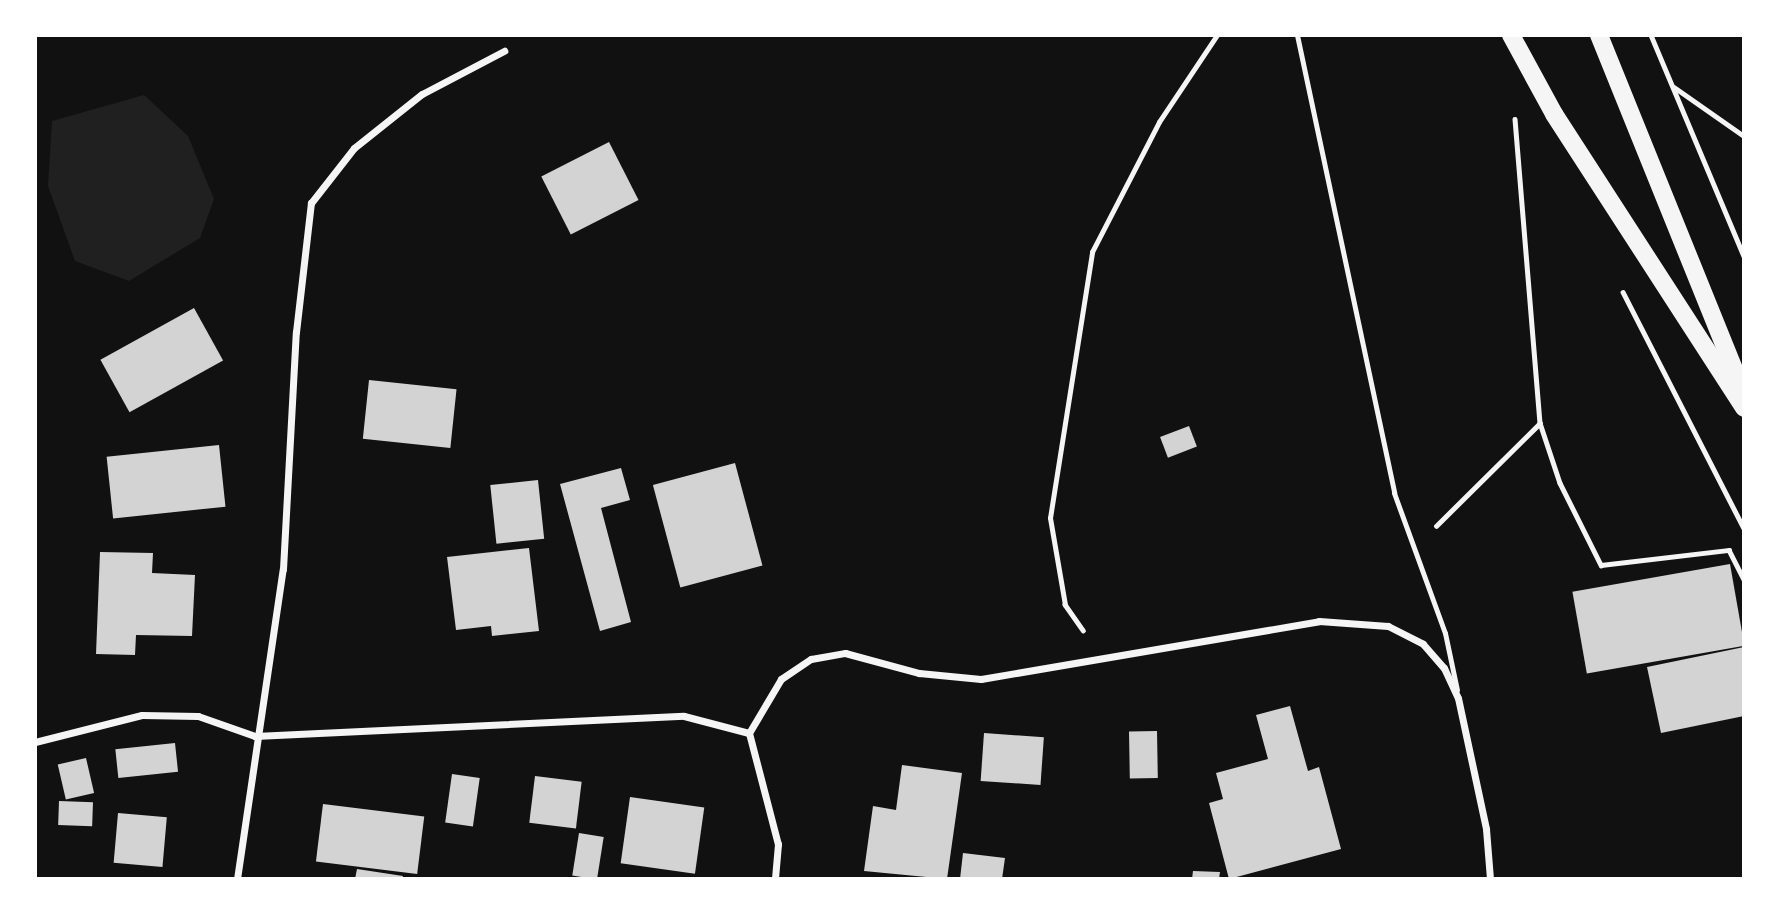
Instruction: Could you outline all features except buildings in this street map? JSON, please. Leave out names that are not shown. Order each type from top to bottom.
[{"type":"main road","points":[[1511,35],[1531,72],[1744,408]]},
{"type":"main road","points":[[1599,35],[1744,393]]},
{"type":"street","points":[[237,879],[256,736],[272,660],[283,569],[296,332],[311,203],[354,148],[422,94],[504,51]]},
{"type":"street","points":[[775,879],[778,844],[749,733],[781,678],[811,659],[845,653],[919,673],[981,679],[1319,621],[1388,626],[1423,644],[1444,668],[1458,698],[1486,829],[1490,879]]},
{"type":"street","points":[[35,742],[142,715],[198,716],[256,736],[684,716],[749,733]]},
{"type":"lane","points":[[1297,35],[1394,493],[1445,633],[1458,698]]},
{"type":"path","points":[[1102,657],[1065,605],[1050,518],[1092,252],[1159,122],[1217,35]]},
{"type":"path","points":[[1651,35],[1744,256]]},
{"type":"path","points":[[1674,86],[1744,136]]},
{"type":"path","points":[[1522,122],[1515,110],[1540,423],[1560,483],[1601,565],[1728,550],[1744,580]]},
{"type":"path","points":[[1621,289],[1744,528]]},
{"type":"path","points":[[1411,541],[1431,530],[1540,423]]},
{"type":"shaded area","points":[[144,95],[188,136],[214,199],[200,238],[129,281],[75,261],[48,186],[52,121]]}]
